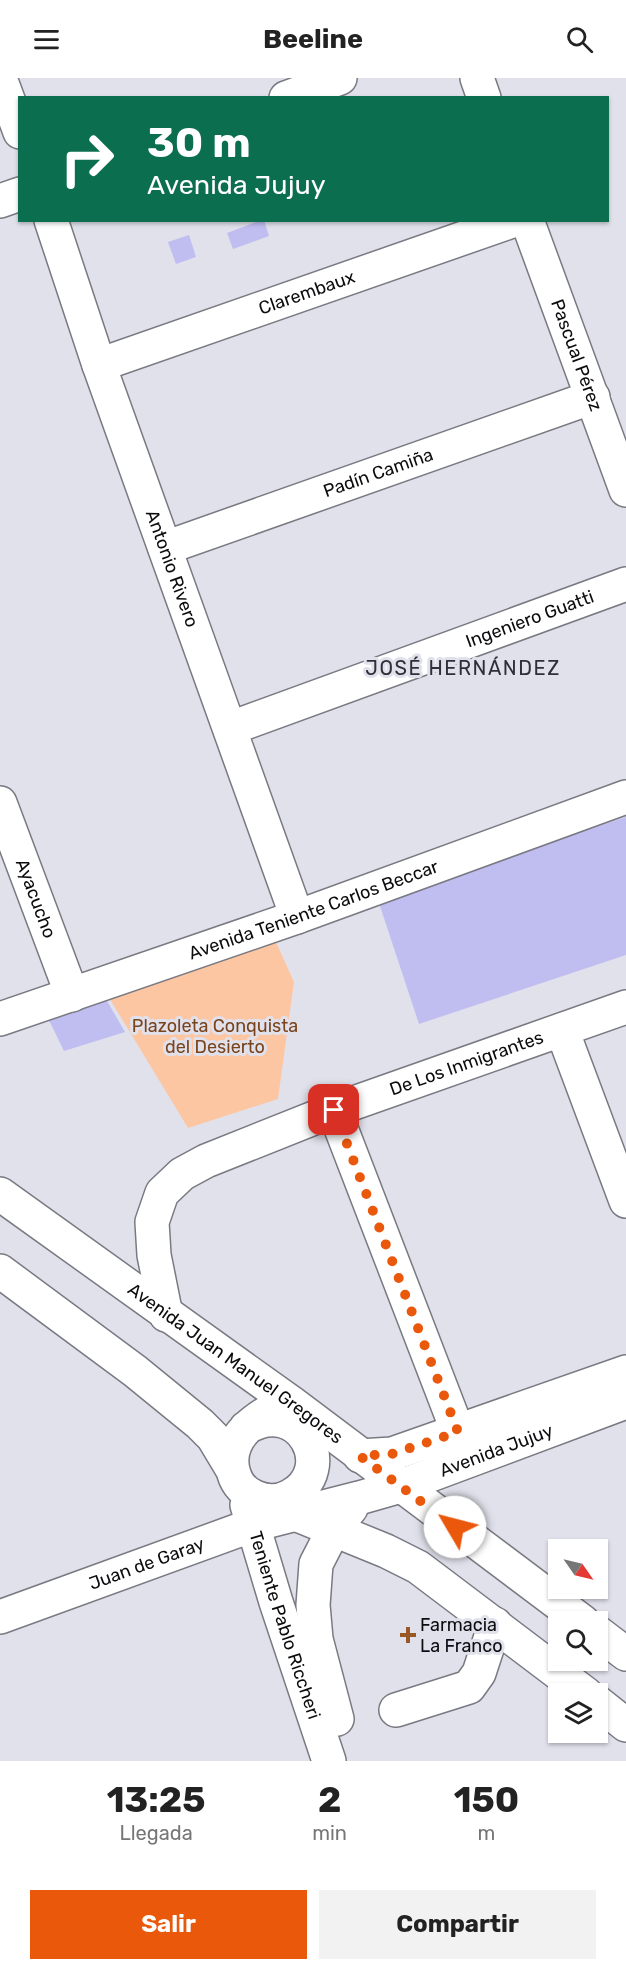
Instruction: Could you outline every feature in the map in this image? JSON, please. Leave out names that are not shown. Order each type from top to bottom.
[{"type":"street","points":[[0,78],[18,127]]},
{"type":"street","points":[[290,96],[340,78]]},
{"type":"street","points":[[477,78],[483,96]]},
{"type":"street","points":[[0,201],[18,195]]},
{"type":"street","name":"Antonio Rivero","points":[[52,222],[99,364],[297,917]]},
{"type":"street","name":"Clarembaux","points":[[99,364],[509,222]]},
{"type":"street","name":"Pascual Pérez","points":[[528,222],[626,490]]},
{"type":"street","name":"Padín Camiña","points":[[165,548],[593,397]]},
{"type":"street","name":"Ingeniero Guatti","points":[[231,728],[626,584]]},
{"type":"street","name":"Avenida Teniente Carlos Beccar","points":[[0,1019],[297,917],[626,797]]},
{"type":"street","name":"Ayacucho","points":[[0,803],[72,995]]},
{"type":"street","name":"De Los Inmigrantes","points":[[166,1315],[154,1255],[152,1222],[162,1193],[182,1174],[206,1161],[334,1110],[626,1007]]},
{"type":"street","points":[[562,1030],[626,1201]]},
{"type":"street","points":[[334,1110],[458,1432]]},
{"type":"street","name":"Avenida Juan Manuel Gregores","points":[[0,1194],[290,1403],[568,1611]]},
{"type":"street","points":[[0,1271],[135,1371],[200,1424],[213,1437],[247,1495],[315,1519],[417,1567],[572,1683]]},
{"type":"street","name":"Avenida Jujuy","points":[[360,1456],[392,1454],[626,1372]]},
{"type":"street","name":"Avenida Jujuy","points":[[315,1519],[359,1498],[401,1486],[626,1402]]},
{"type":"street","points":[[247,1495],[234,1445],[246,1428],[267,1412],[290,1403]]},
{"type":"street","name":"Teniente Pablo Riccheri","points":[[290,1403],[302,1421],[311,1452],[315,1519],[316,1564],[313,1605],[316,1639],[350,1761]]},
{"type":"street","points":[[246,1428],[264,1420],[285,1421],[299,1430],[311,1452],[311,1473],[296,1493],[279,1500],[247,1495]]},
{"type":"street","name":"Juan de Garay","points":[[0,1617],[247,1495]]},
{"type":"street","name":"Teniente Pablo Riccheri","points":[[247,1495],[276,1602],[329,1761]]},
{"type":"street","points":[[396,1710],[469,1687],[479,1673],[495,1624]]},
{"type":"street","points":[[608,1640],[626,1654]]},
{"type":"street","points":[[608,1711],[626,1725]]},
{"type":"green space","name":"Plazoleta Conquista del Desierto","points":[[275,940],[294,982],[278,1099],[188,1128],[108,996]]},
{"type":"building","points":[[256,222],[265,222],[269,236],[233,249],[227,233]]},
{"type":"building","points":[[189,235],[196,257],[176,264],[168,242]]},
{"type":"building","points":[[626,817],[626,955],[419,1024],[378,900]]},
{"type":"building","points":[[100,989],[125,1032],[64,1051],[46,1014]]},
{"type":"place","name":"Farmacia La Franco","points":[[408,1635]]},
{"type":"district","name":"JOSÉ HERNÁNDEZ","points":[[463,668]]},
{"type":"route","points":[[334,1110],[458,1432],[392,1454],[360,1456],[455,1527]]}]
